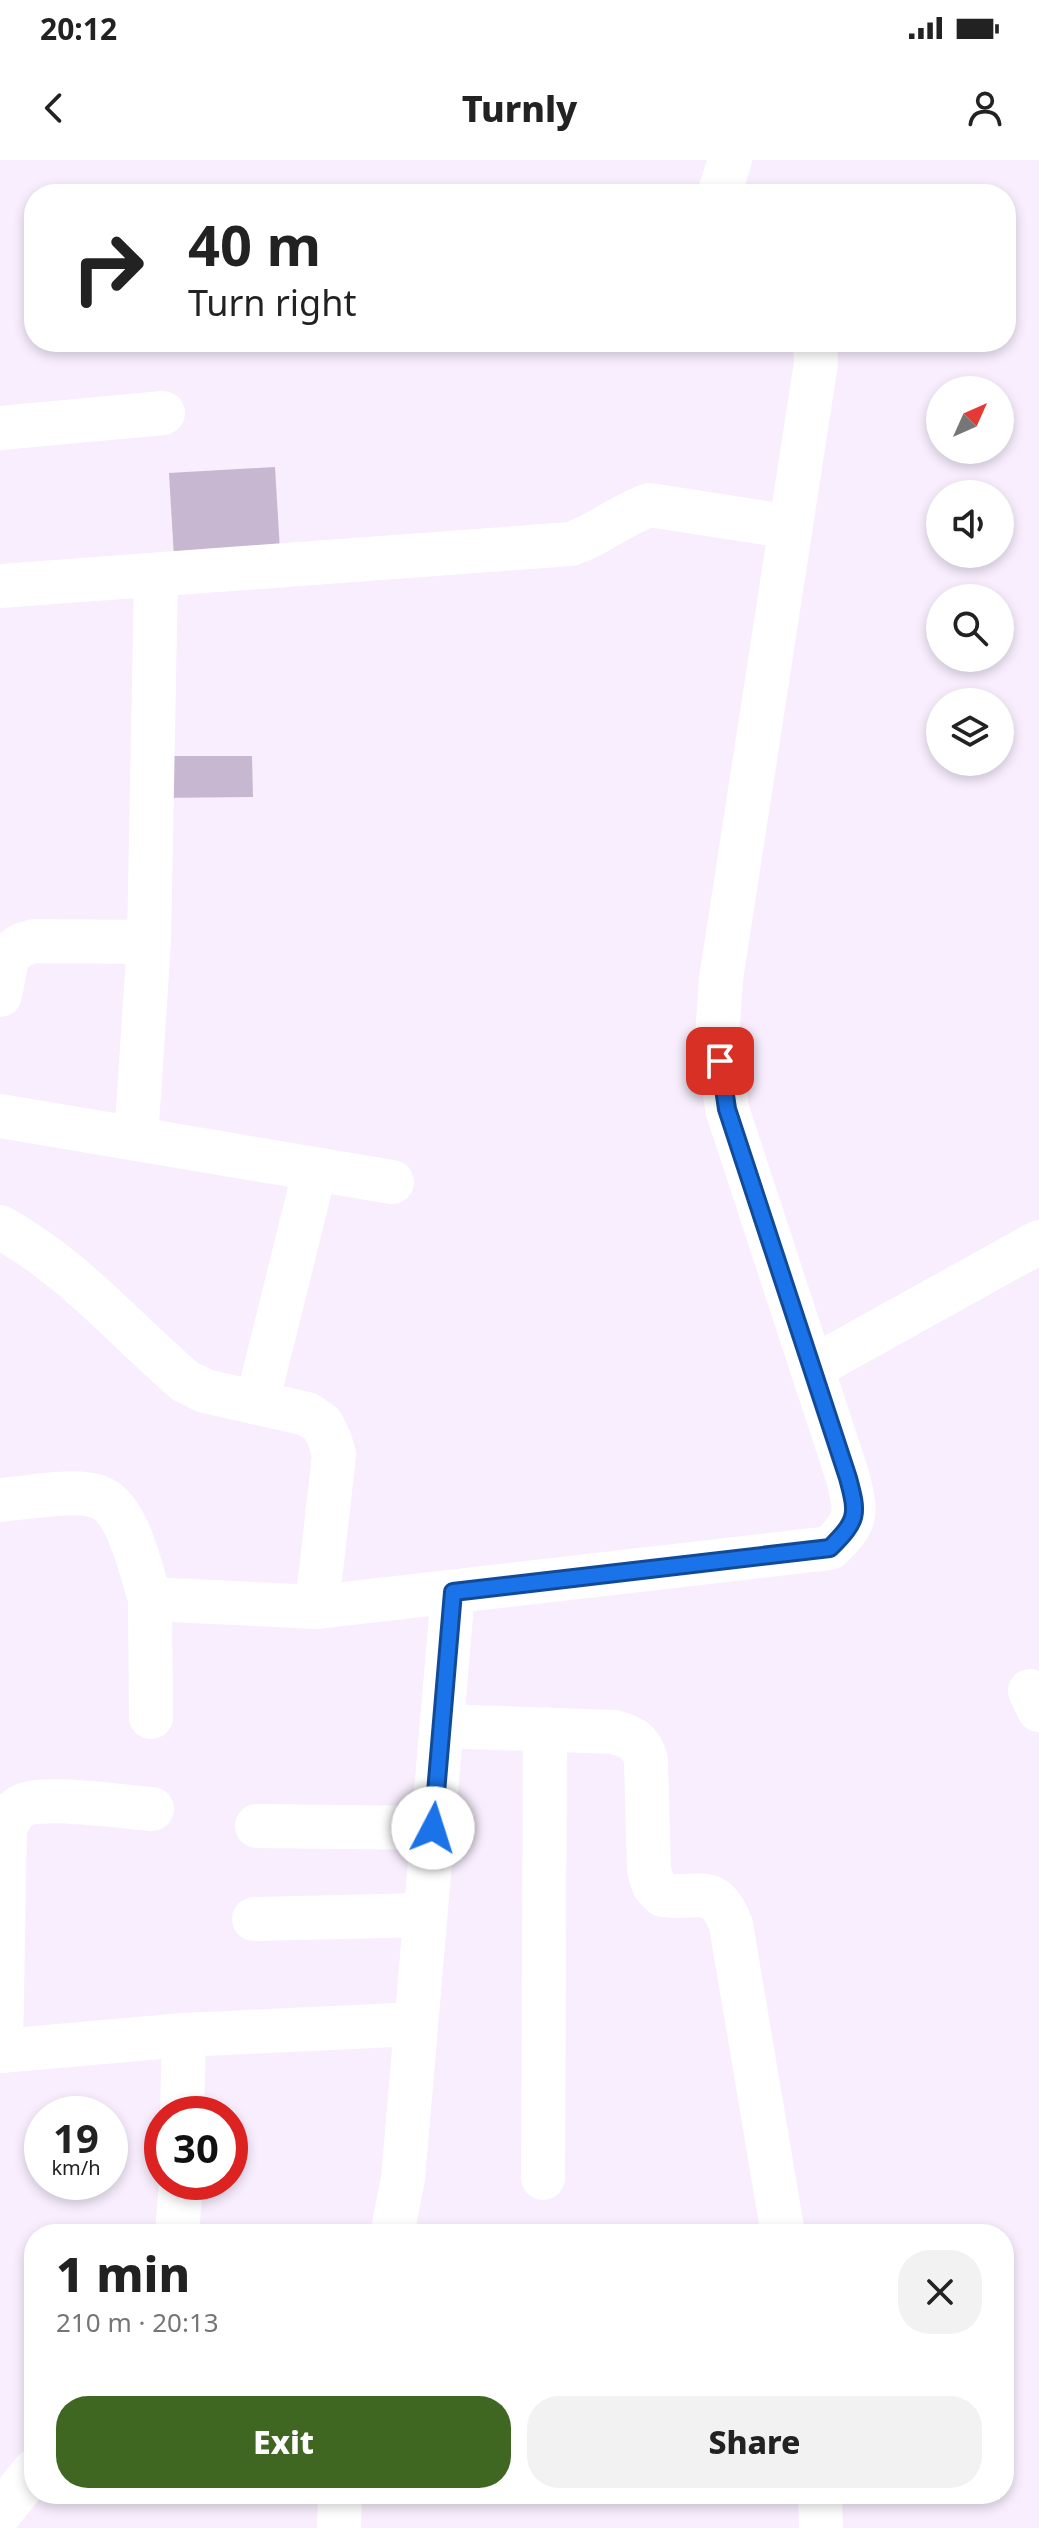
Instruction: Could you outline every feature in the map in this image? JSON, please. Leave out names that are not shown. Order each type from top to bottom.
[{"type":"street","points":[[722,184],[730,160]]},
{"type":"street","points":[[150,1599],[317,1607],[830,1548],[850,1529],[856,1508],[727,1109],[717,1037],[721,979],[815,352]]},
{"type":"street","points":[[0,428],[163,413]]},
{"type":"street","points":[[0,586],[571,544],[593,536],[633,510],[650,505],[791,527]]},
{"type":"street","points":[[136,1139],[149,942],[156,576]]},
{"type":"street","points":[[0,995],[8,955],[21,945],[34,941],[149,942]]},
{"type":"street","points":[[0,1116],[392,1182]]},
{"type":"street","points":[[257,1403],[315,1169]]},
{"type":"street","points":[[0,1227],[31,1244],[79,1280],[185,1381],[205,1391],[307,1414],[322,1424],[334,1455],[317,1607]]},
{"type":"street","points":[[812,1368],[1039,1242]]},
{"type":"street","points":[[0,1500],[76,1494],[100,1498],[117,1511],[128,1532],[150,1599],[151,1717]]},
{"type":"street","points":[[394,2224],[403,2179],[453,1592]]},
{"type":"street","points":[[442,1726],[614,1732],[631,1736],[642,1746],[646,1760],[649,1871],[654,1886],[663,1895],[715,1898],[724,1905],[731,1925],[781,2224]]},
{"type":"street","points":[[543,2178],[545,1729]]},
{"type":"street","points":[[152,1809],[48,1801],[26,1804],[13,1812],[5,1826],[0,2051],[184,2035],[416,2024]]},
{"type":"street","points":[[257,1826],[433,1828]]},
{"type":"street","points":[[254,1919],[425,1915]]},
{"type":"street","points":[[182,2096],[184,2035]]},
{"type":"street","points":[[178,2224],[180,2200]]},
{"type":"street","points":[[0,2513],[24,2483]]},
{"type":"street","points":[[339,2528],[340,2504]]},
{"type":"street","points":[[820,2504],[821,2528]]},
{"type":"building","points":[[275,467],[280,551],[174,557],[169,473]]},
{"type":"building","points":[[155,756],[252,756],[253,797],[155,798]]},
{"type":"route","points":[[433,1828],[453,1592],[830,1548],[850,1529],[856,1508],[848,1478],[727,1109],[720,1061]]}]
